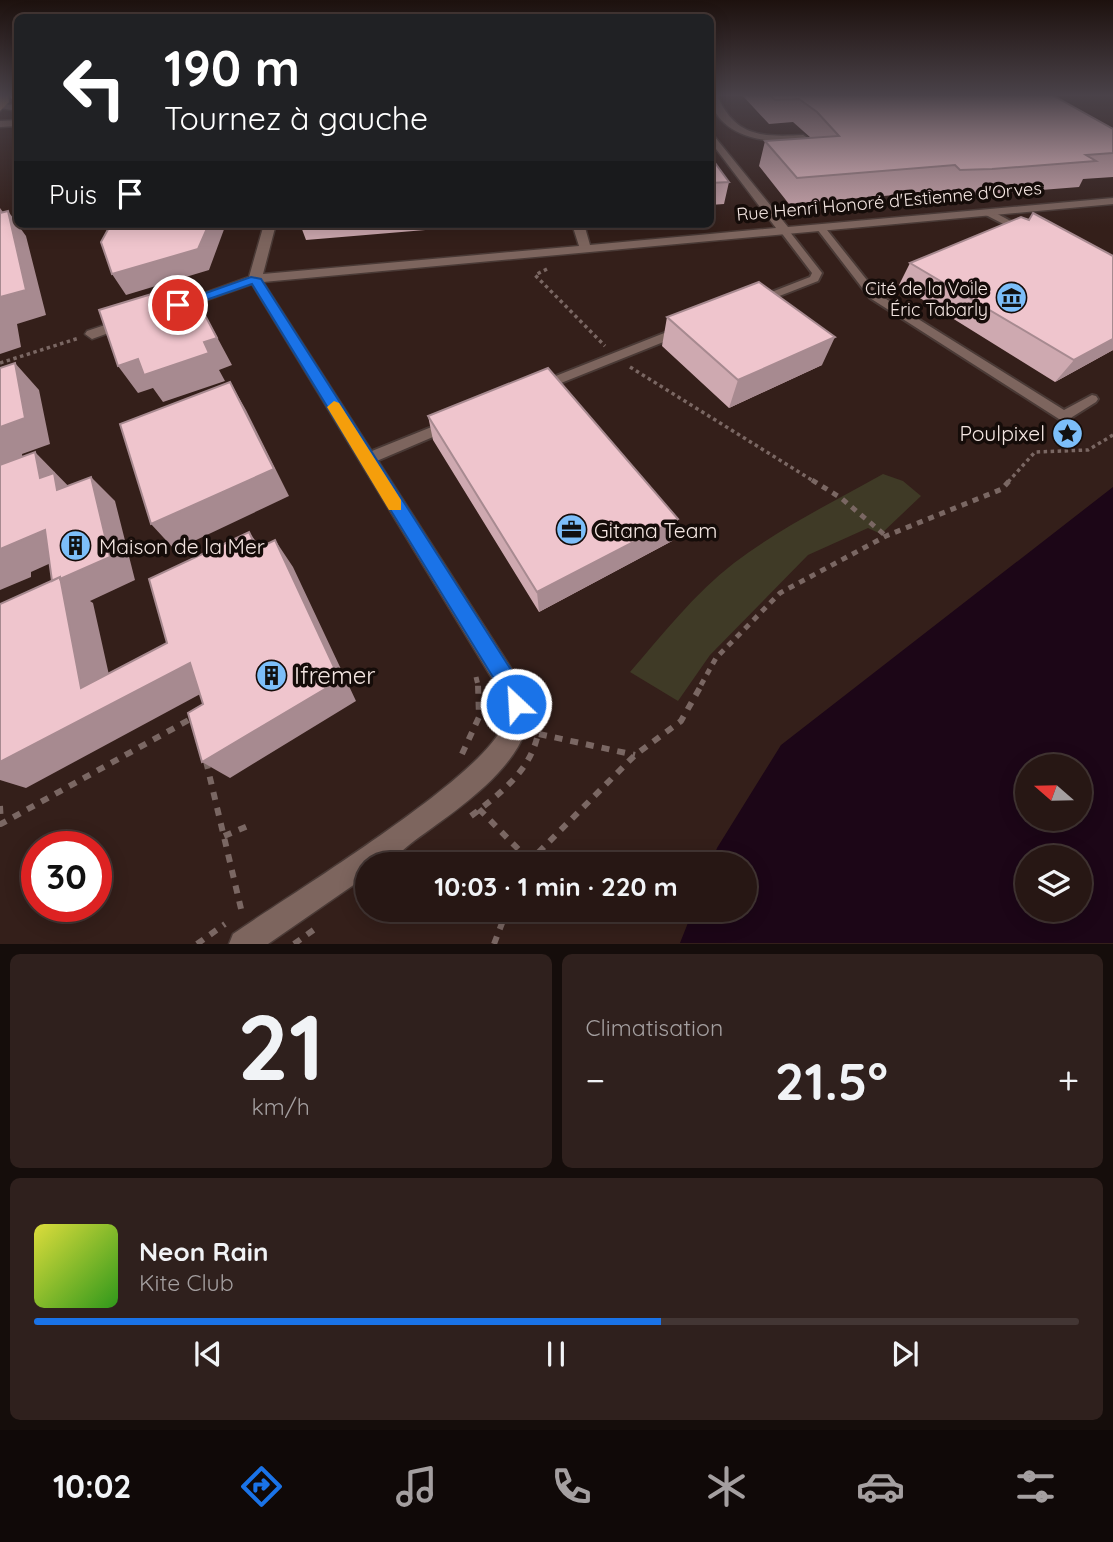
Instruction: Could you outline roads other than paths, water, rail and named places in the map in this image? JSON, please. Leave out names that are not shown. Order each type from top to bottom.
[{"type":"street","points":[[714,139],[783,229]]},
{"type":"street","points":[[758,139],[780,139]]},
{"type":"street","name":"Rue Henri Honoré d'Estienne d'Orves","points":[[166,309],[255,279],[1113,201]]},
{"type":"street","points":[[243,943],[464,789],[497,758],[514,729],[516,704],[510,687],[255,279],[269,228]]},
{"type":"street","points":[[579,228],[585,247]]},
{"type":"street","points":[[92,334],[142,317]]},
{"type":"lane","points":[[987,212],[1036,237]]},
{"type":"lane","points":[[820,227],[874,296],[1064,415],[1092,399]]},
{"type":"lane","points":[[751,303],[814,279],[817,273],[783,229]]},
{"type":"lane","points":[[531,391],[698,323]]},
{"type":"lane","points":[[367,459],[455,422]]},
{"type":"place","name":"Cité de la Voile Éric Tabarly","points":[[1011,298]]},
{"type":"place","name":"Poulpixel","points":[[1068,433]]},
{"type":"place","name":"Gitana Team","points":[[571,530]]},
{"type":"place","name":"Maison de la Mer","points":[[76,546]]},
{"type":"place","name":"Ifremer","points":[[271,675]]}]
